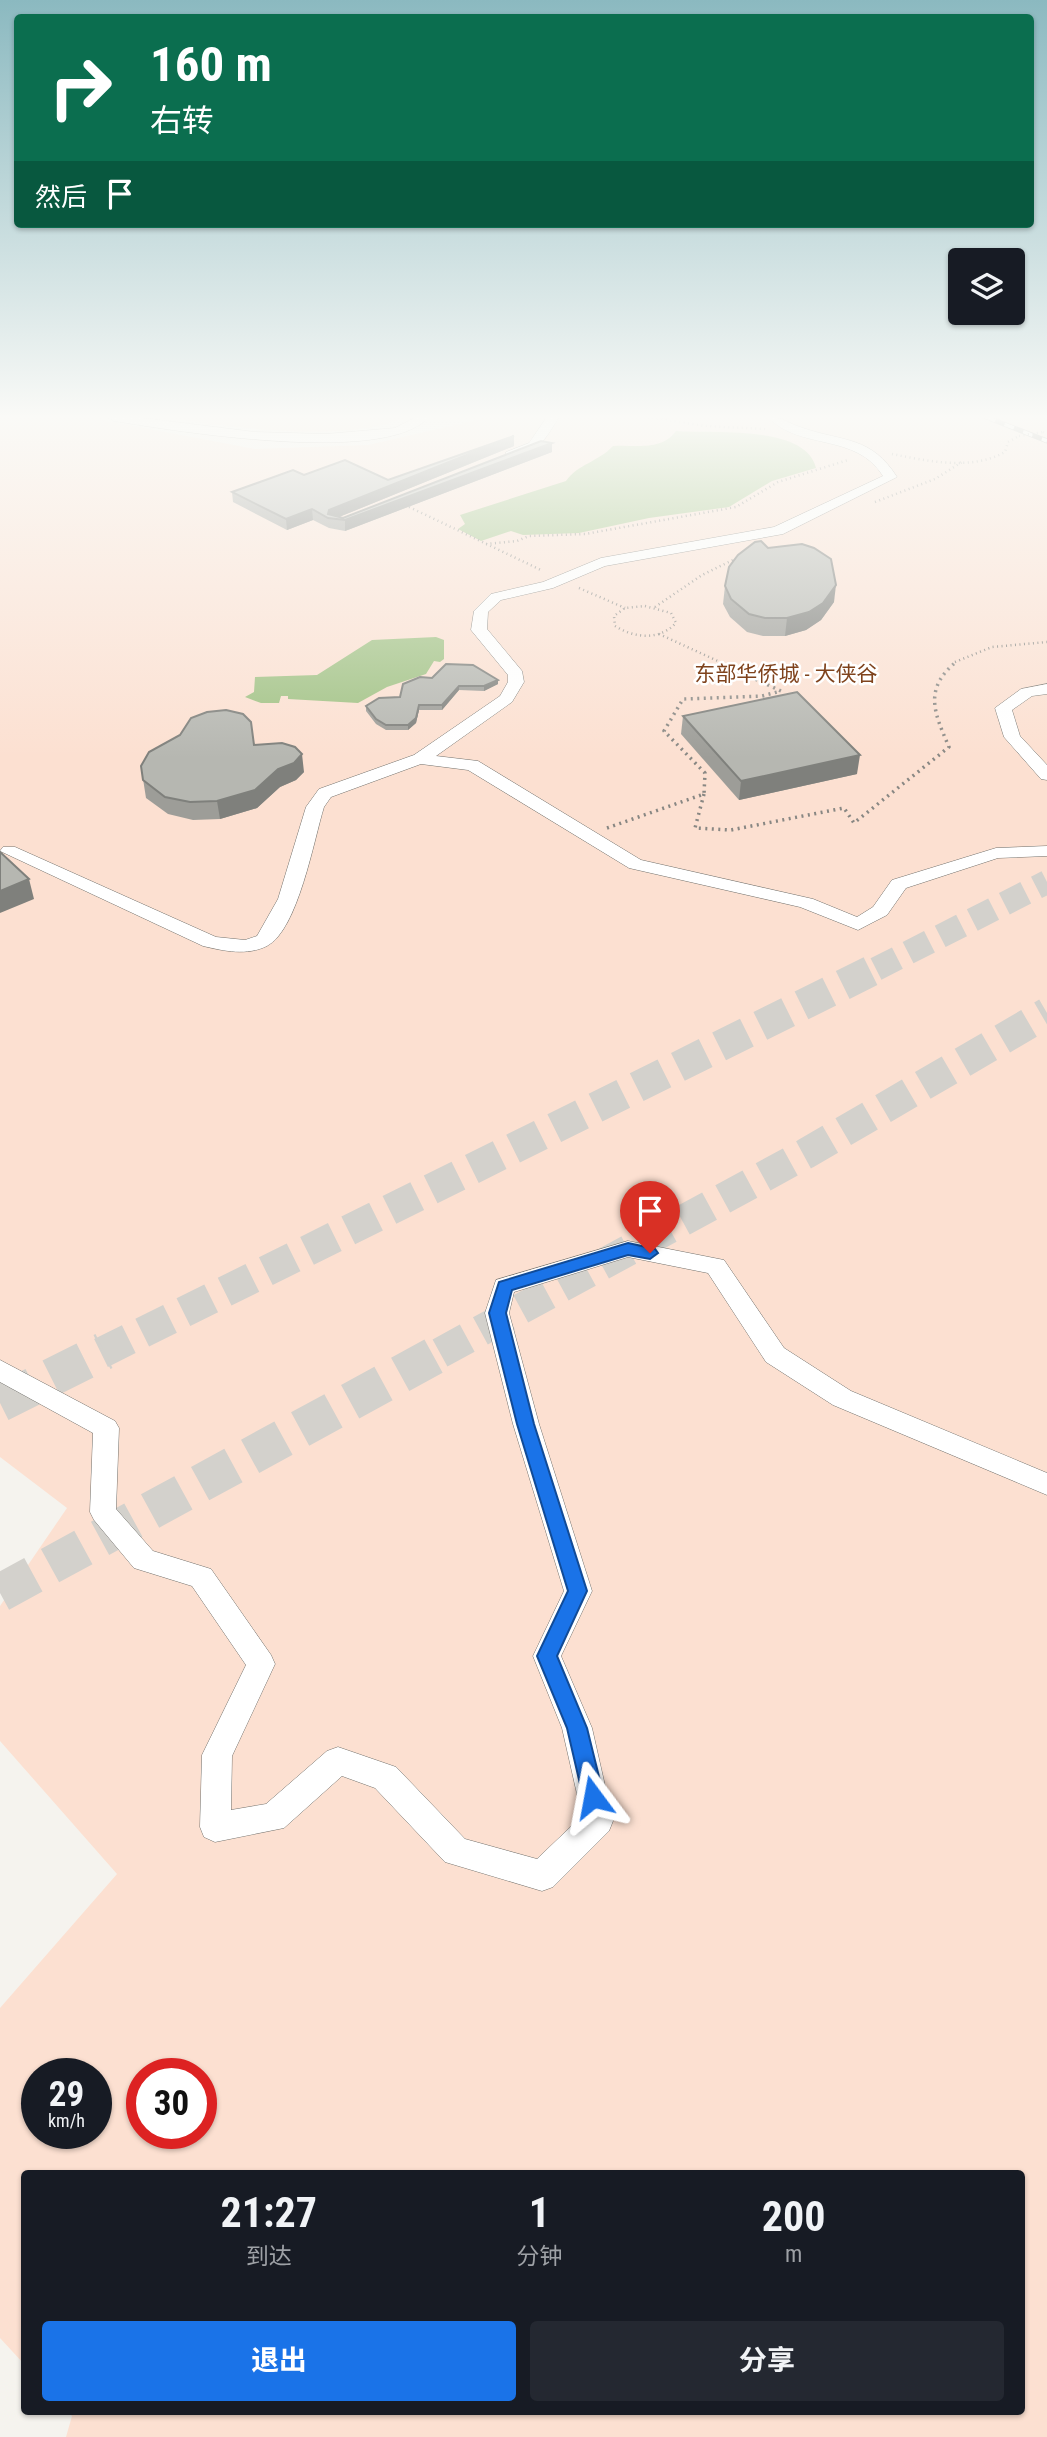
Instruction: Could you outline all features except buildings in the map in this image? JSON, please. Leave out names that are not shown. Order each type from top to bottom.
[{"type":"street","points":[[9,851],[195,937],[225,946],[257,943],[273,931],[281,915],[319,800],[344,784],[420,759],[513,692],[516,674],[479,630],[481,611],[496,597],[561,580],[601,562],[779,531]]},
{"type":"street","points":[[1047,689],[1027,692],[1003,708],[1012,737],[1047,775]]},
{"type":"street","points":[[420,759],[472,765],[635,864],[806,903],[859,924],[880,911],[899,884],[996,853],[1047,851]]},
{"type":"street","points":[[0,1370],[106,1428],[103,1512],[144,1560],[201,1577],[261,1664],[217,1755],[215,1827],[273,1818],[338,1761],[385,1777],[456,1851],[542,1876],[598,1821],[577,1728],[547,1656],[578,1591],[526,1424],[497,1313],[505,1286],[628,1249],[716,1266],[775,1355],[842,1398],[1047,1484]]},
{"type":"path","points":[[459,531],[625,608],[645,606],[671,613],[676,622],[673,627],[659,634],[639,635],[615,626],[614,616],[625,608]]},
{"type":"path","points":[[486,544],[517,541],[529,536],[585,534],[596,531]]},
{"type":"path","points":[[659,634],[781,691],[762,696],[683,699],[664,731],[705,773],[704,794],[695,828],[731,830],[844,808],[854,823],[949,747],[934,708],[935,686],[948,667],[967,653],[1008,645],[1047,642]]},
{"type":"path","points":[[586,835],[704,794]]},
{"type":"green space","name":"东部华侨城 - 大侠谷","points":[[0,531],[1047,531],[1047,2437],[66,2437],[71,2415],[1025,2415],[1025,2170],[21,2170],[21,2361],[0,2338],[0,2008],[117,1874],[0,1741],[0,1606],[67,1508],[0,1457]]},
{"type":"shaded area","points":[[461,531],[590,531],[523,535],[511,531],[481,541]]},
{"type":"shaded area","points":[[436,637],[444,640],[444,659],[440,662],[434,661],[426,674],[387,687],[358,703],[288,699],[288,696],[281,696],[279,703],[261,703],[245,697],[254,692],[255,677],[317,675],[372,640]]},
{"type":"tunnel","points":[[876,969],[1047,882]]},
{"type":"tunnel","points":[[101,1353],[879,967]]},
{"type":"tunnel","points":[[440,1353],[805,1154],[1047,1013]]},
{"type":"tunnel","points":[[0,1403],[104,1351]]},
{"type":"tunnel","points":[[0,1593],[443,1351]]},
{"type":"route","points":[[593,1797],[577,1728],[547,1656],[578,1591],[526,1424],[497,1313],[505,1286],[628,1249],[650,1253]]}]
